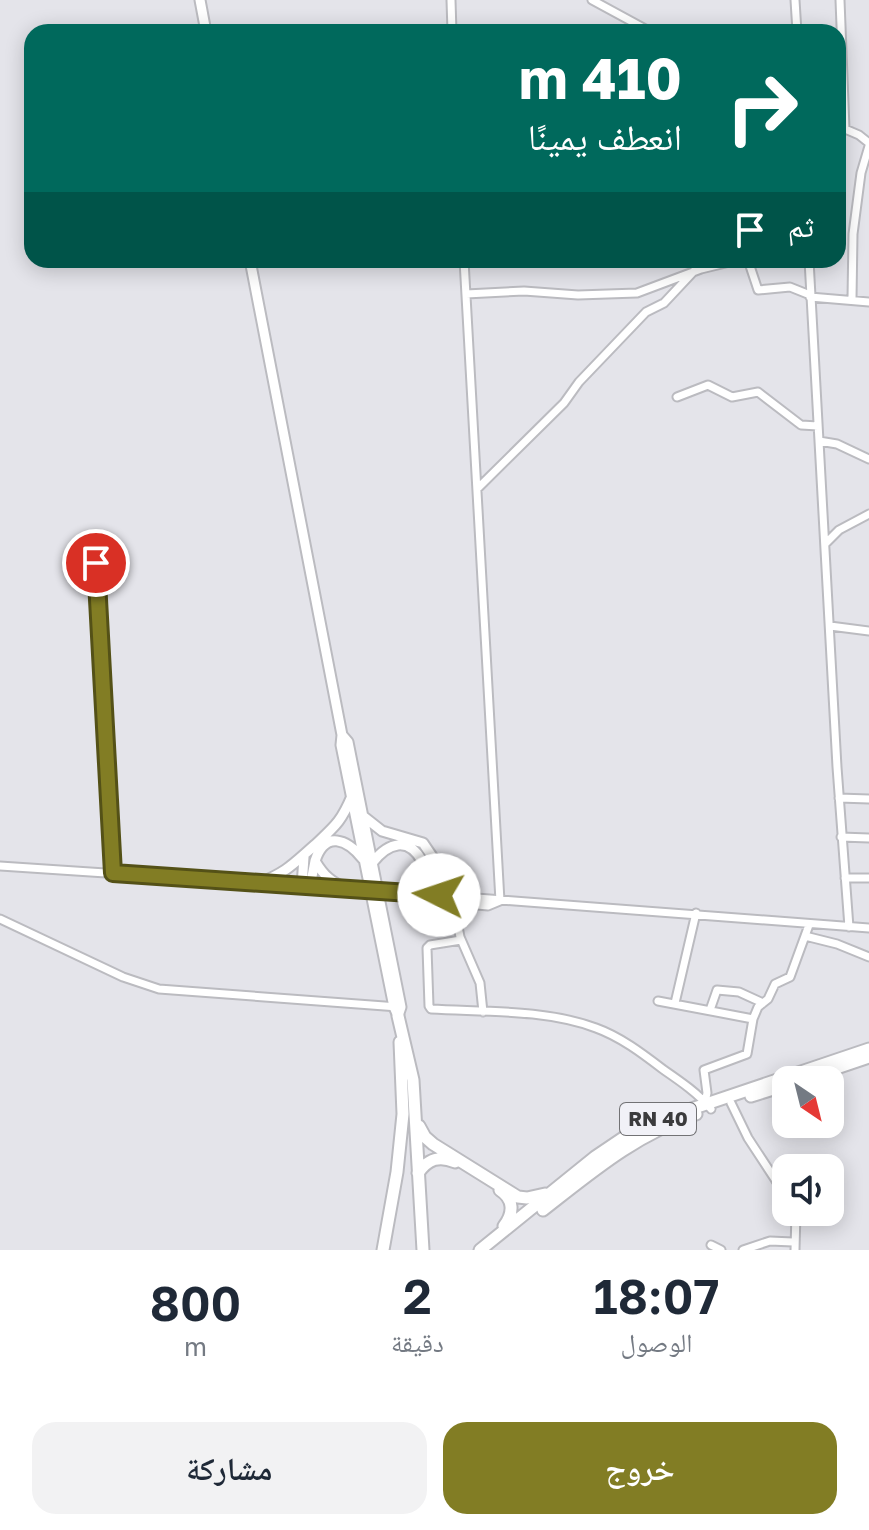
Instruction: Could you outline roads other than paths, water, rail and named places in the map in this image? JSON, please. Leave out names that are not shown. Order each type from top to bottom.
[{"type":"highway","points":[[398,1013],[408,1054],[416,1118],[423,1250]]},
{"type":"highway","points":[[383,1250],[397,1172],[403,1114],[398,1013]]},
{"type":"highway","name":"RN 40","points":[[827,1066],[869,1049]]},
{"type":"highway","name":"RN 40","points":[[838,1066],[869,1057]]},
{"type":"highway","name":"RN 40","points":[[493,1244],[625,1135],[667,1115],[772,1085]]},
{"type":"highway","name":"RN 40","points":[[480,1250],[493,1244],[626,1146],[708,1105],[731,1103],[772,1090]]},
{"type":"highway","points":[[416,1118],[425,1137],[433,1144],[518,1197],[535,1198],[560,1186]]},
{"type":"highway","points":[[418,1173],[433,1159],[447,1158],[505,1193],[512,1205],[511,1214],[493,1244]]},
{"type":"main road","points":[[200,0],[204,24]]},
{"type":"main road","points":[[252,268],[342,735],[341,745],[369,862]]},
{"type":"main road","points":[[342,735],[348,742],[363,816],[398,1013]]},
{"type":"main road","points":[[258,884],[282,873],[304,857],[343,818],[352,796]]},
{"type":"main road","points":[[363,816],[382,831],[423,843],[455,887],[474,899]]},
{"type":"main road","points":[[306,887],[321,850],[330,843],[340,840],[369,862]]},
{"type":"main road","points":[[369,862],[391,845],[402,843],[418,854],[436,895]]},
{"type":"main road","points":[[304,857],[306,887]]},
{"type":"main road","points":[[315,861],[331,882],[347,889]]},
{"type":"main road","points":[[393,892],[413,881],[420,872],[422,861]]},
{"type":"main road","points":[[436,895],[438,865]]},
{"type":"street","points":[[451,0],[452,24]]},
{"type":"street","points":[[592,0],[636,24]]},
{"type":"street","points":[[795,0],[796,24]]},
{"type":"street","points":[[840,0],[840,24]]},
{"type":"street","points":[[846,130],[869,145],[861,173],[853,234],[852,299]]},
{"type":"street","points":[[464,268],[500,901]]},
{"type":"street","points":[[466,294],[524,291],[578,295],[637,293],[706,268]]},
{"type":"street","points":[[751,268],[758,290],[787,287],[810,296],[869,302]]},
{"type":"street","points":[[809,268],[841,837],[849,927]]},
{"type":"street","points":[[477,489],[564,403],[579,382],[646,312],[664,303],[694,271]]},
{"type":"street","points":[[677,397],[708,385],[732,397],[758,392],[801,425],[818,426]]},
{"type":"street","points":[[819,441],[837,444],[869,459]]},
{"type":"street","points":[[826,543],[839,530],[869,514]]},
{"type":"street","points":[[96,563],[113,873]]},
{"type":"street","points":[[830,626],[869,631]]},
{"type":"street","points":[[839,798],[869,799]]},
{"type":"street","points":[[841,837],[869,838]]},
{"type":"street","points":[[0,866],[696,913],[869,928]]},
{"type":"street","points":[[845,878],[869,878]]},
{"type":"street","points":[[483,1012],[480,983],[461,940],[455,903],[488,906],[500,901]]},
{"type":"street","points":[[675,1003],[696,913]]},
{"type":"street","points":[[0,919],[123,977],[159,989],[398,1013]]},
{"type":"street","points":[[708,1105],[704,1070],[747,1054],[758,1007],[775,984],[790,977],[809,925]]},
{"type":"street","points":[[805,936],[869,957]]},
{"type":"street","points":[[461,940],[428,946],[431,1009],[535,1015],[599,1029],[633,1048],[708,1105]]},
{"type":"street","points":[[710,1010],[717,990],[739,992],[763,1003]]},
{"type":"street","points":[[658,1001],[753,1019]]},
{"type":"street","points":[[731,1103],[748,1138],[772,1175]]},
{"type":"street","points":[[743,1250],[770,1241],[794,1246],[795,1226]]},
{"type":"street","points":[[711,1245],[721,1250]]}]
